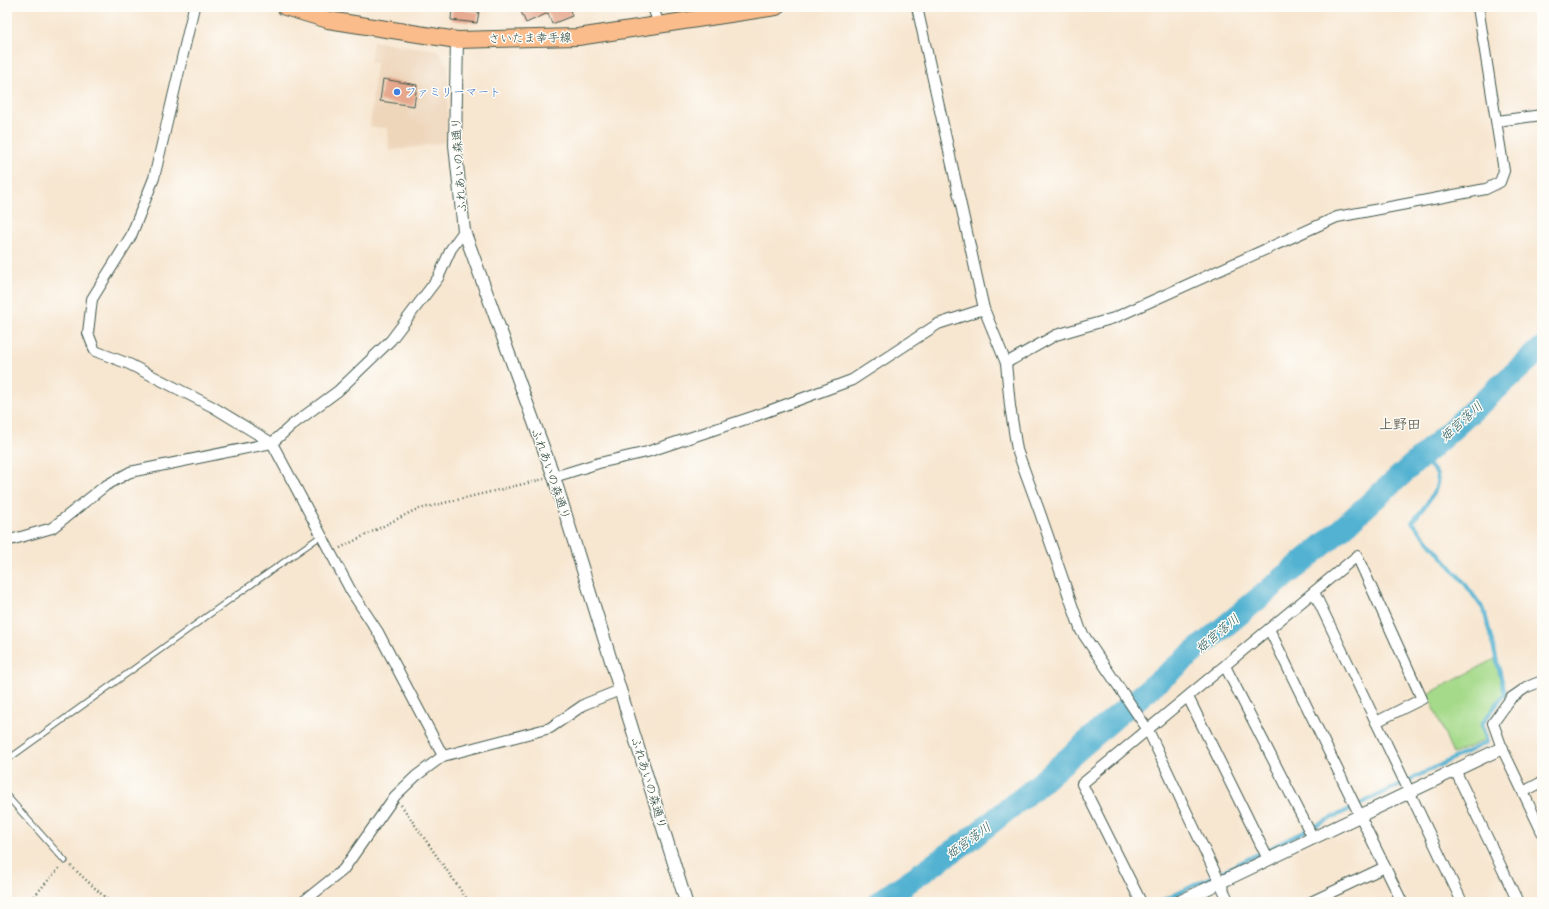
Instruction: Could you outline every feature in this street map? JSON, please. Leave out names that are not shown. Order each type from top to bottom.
[{"type":"main road","name":"さいたま幸手線","points":[[285,7],[328,20],[457,40],[578,37],[776,7]]},
{"type":"street","points":[[194,7],[154,178],[130,236],[92,299],[88,333],[95,351],[129,364],[206,403],[248,427],[272,443],[351,591],[378,632],[443,756]]},
{"type":"street","points":[[653,7],[659,25]]},
{"type":"street","points":[[917,7],[984,309],[1006,363],[1010,406],[1017,450],[1040,510],[1081,631],[1145,727],[1229,902]]},
{"type":"street","points":[[1006,363],[1056,335],[1114,318],[1337,217],[1486,190],[1500,182],[1504,171],[1478,7]]},
{"type":"street","name":"ふれあいの森通り","points":[[457,40],[455,144],[464,231],[554,477],[686,902]]},
{"type":"street","points":[[1497,121],[1542,115]]},
{"type":"street","points":[[7,540],[52,528],[105,486],[130,472],[272,443],[292,425],[338,391],[391,340],[438,278],[451,249],[464,231]]},
{"type":"street","points":[[554,477],[599,463],[648,452],[755,416],[852,380],[938,324],[984,309]]},
{"type":"street","points":[[1141,902],[1082,784],[1145,727],[1188,697],[1357,556],[1422,700],[1376,722]]},
{"type":"street","points":[[1314,592],[1462,902]]},
{"type":"street","points":[[1270,629],[1402,902]]},
{"type":"street","points":[[1225,666],[1313,838]]},
{"type":"street","points":[[1542,681],[1527,687],[1511,698],[1493,723],[1502,748],[1542,832]]},
{"type":"street","points":[[303,902],[344,870],[395,796],[416,776],[443,756],[550,728],[585,704],[620,690]]},
{"type":"street","points":[[1188,697],[1268,859]]},
{"type":"street","points":[[1178,902],[1502,748]]},
{"type":"street","points":[[1455,770],[1518,902]]},
{"type":"street","points":[[1523,792],[1542,782]]},
{"type":"street","points":[[1311,902],[1385,867]]},
{"type":"lane","points":[[7,760],[321,536]]},
{"type":"lane","points":[[7,796],[65,861]]},
{"type":"path","points":[[330,553],[415,510],[554,477]]},
{"type":"path","points":[[395,796],[469,902]]},
{"type":"path","points":[[29,902],[65,861],[110,902]]},
{"type":"shaded area","points":[[373,41],[437,50],[448,65],[447,142],[389,151],[388,128],[370,127],[376,63],[370,62]]},
{"type":"green space","points":[[1495,659],[1504,693],[1480,724],[1485,740],[1453,754],[1428,694]]},
{"type":"building","points":[[452,7],[464,7],[463,10],[479,12],[477,23],[451,20]]},
{"type":"building","points":[[519,7],[569,7],[572,16],[552,24],[548,13],[526,23]]},
{"type":"building","points":[[383,79],[417,85],[414,106],[380,101]]},
{"type":"waterway","name":"姫宮落川","points":[[879,902],[968,841],[1031,791],[1113,719],[1329,540],[1542,348]]},
{"type":"waterway","points":[[1160,902],[1487,742],[1482,724],[1505,693],[1484,610],[1463,581],[1412,522],[1430,499],[1437,485],[1438,478],[1436,473],[1421,457]]},
{"type":"place","name":"ファミリーマート","points":[[397,92]]},
{"type":"district","name":"上野田","points":[[1400,424]]}]
